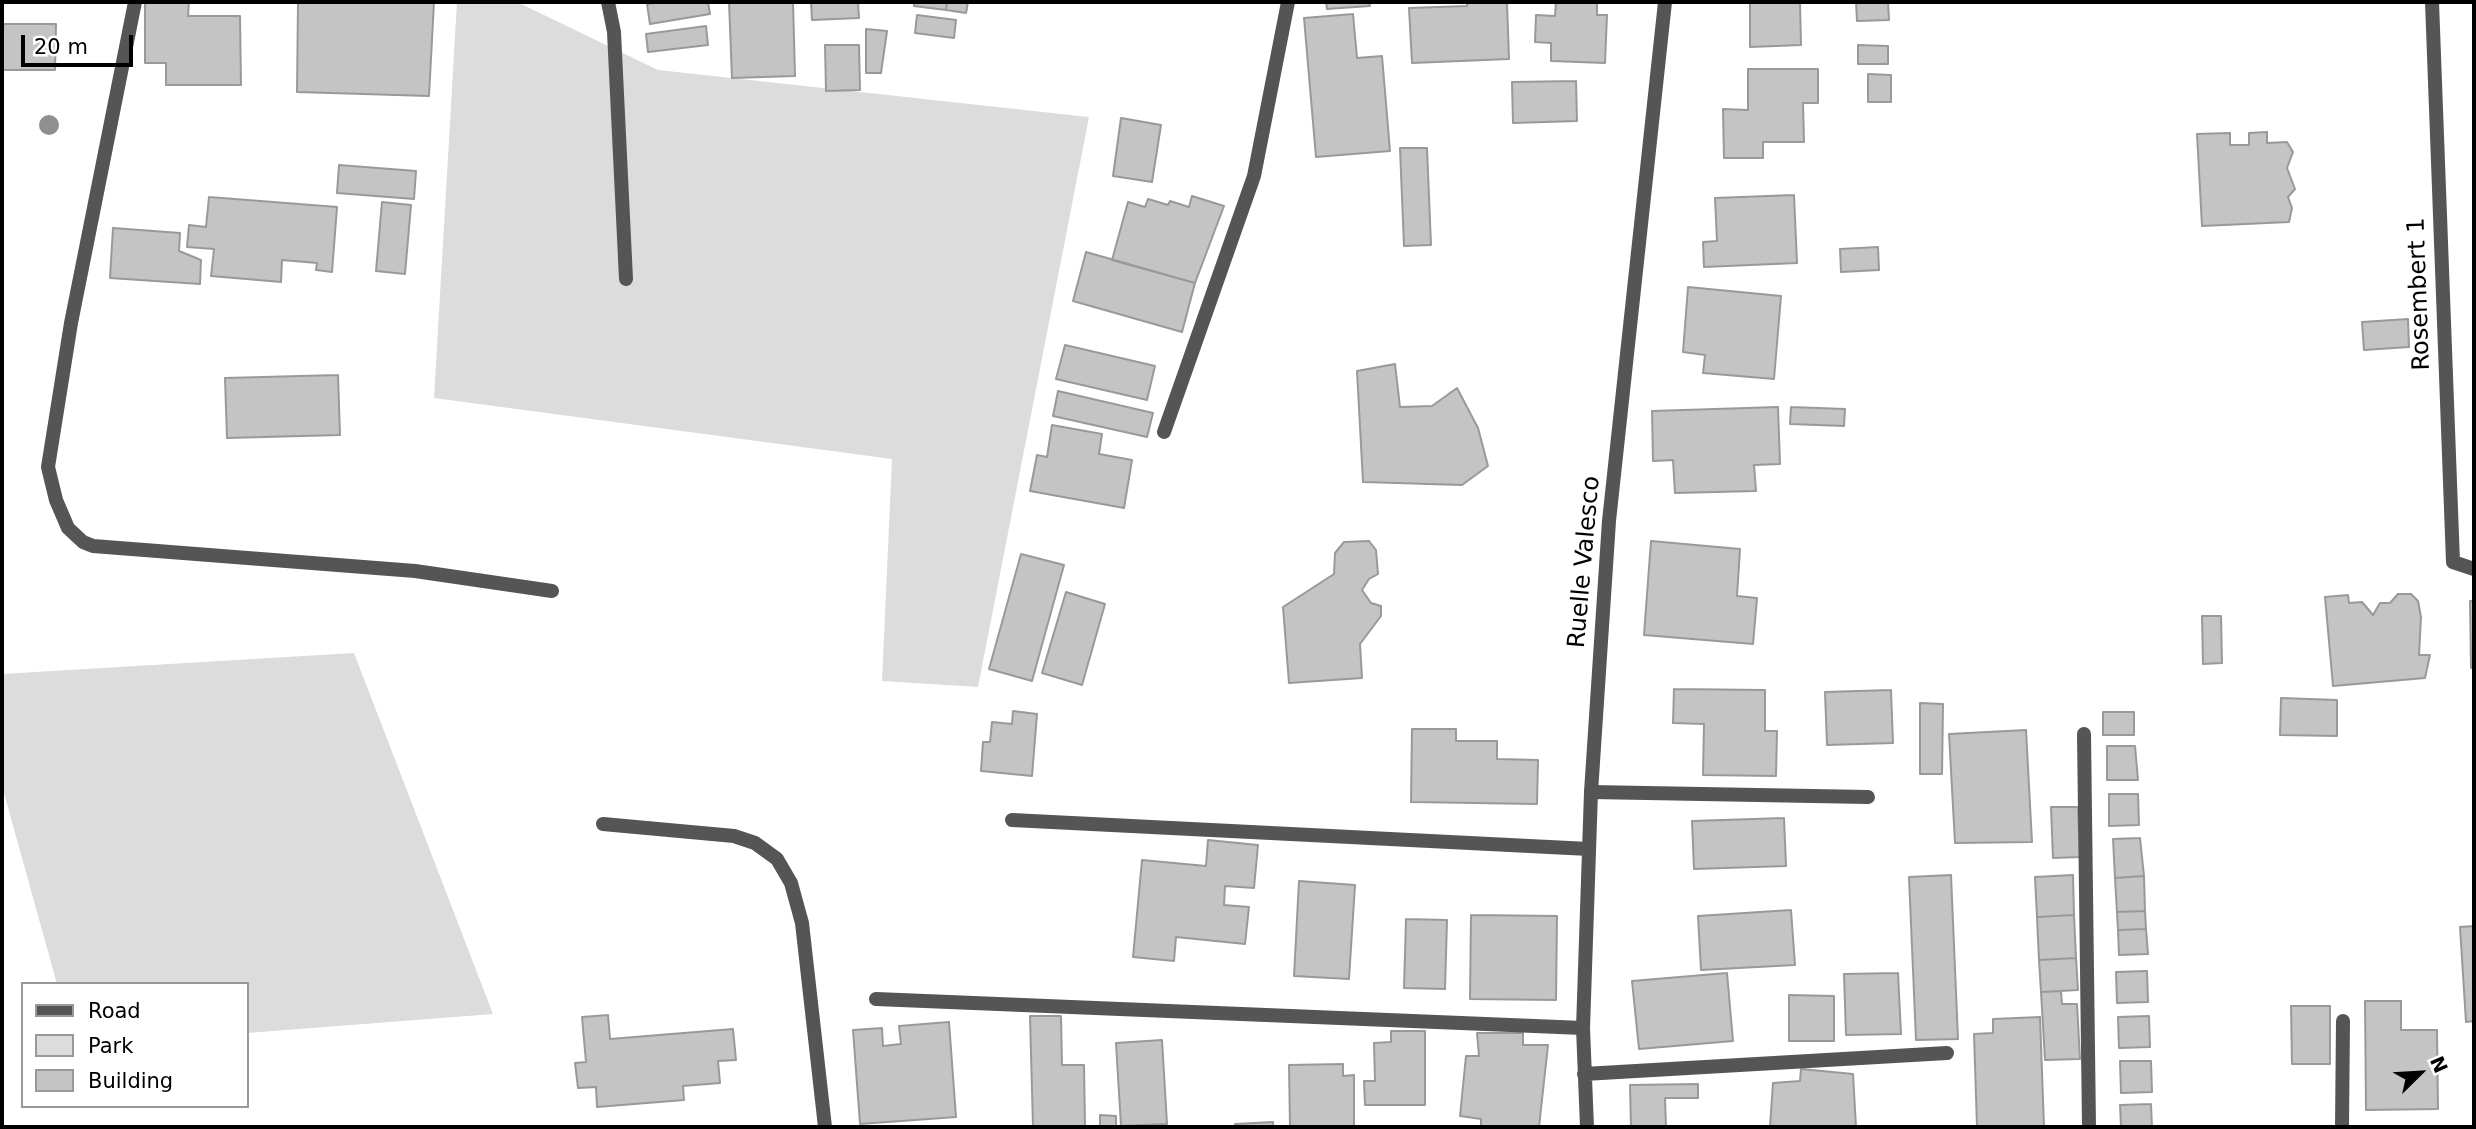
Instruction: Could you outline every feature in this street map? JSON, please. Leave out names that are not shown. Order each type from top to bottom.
[{"type":"street","points":[[135,2],[71,323],[48,467],[56,500],[68,527],[83,542],[93,546],[415,571],[552,591]]},
{"type":"street","points":[[608,2],[614,32],[626,279]]},
{"type":"street","points":[[1164,432],[1254,176],[1288,2]]},
{"type":"street","name":"Ruelle Valesco","points":[[1587,1127],[1583,1028],[1591,792],[1609,521],[1665,2]]},
{"type":"street","name":"Rosembert 1","points":[[2432,2],[2453,562],[2474,569]]},
{"type":"street","points":[[2084,734],[2089,1127]]},
{"type":"street","points":[[1591,792],[1868,796]]},
{"type":"street","points":[[1012,820],[1589,849]]},
{"type":"street","points":[[603,824],[734,836],[755,842],[777,859],[791,883],[802,923],[825,1127]]},
{"type":"street","points":[[876,999],[1583,1028]]},
{"type":"street","points":[[2342,1127],[2343,1021]]},
{"type":"street","points":[[1584,1074],[1947,1053]]},
{"type":"green space","points":[[457,2],[517,2],[658,70],[1089,117],[978,687],[882,681],[892,459],[434,398]]},
{"type":"green space","points":[[354,653],[493,1014],[248,1033],[248,982],[56,982],[2,786],[2,674]]},
{"type":"building","points":[[145,2],[189,2],[188,16],[240,16],[241,85],[166,85],[166,63],[145,63]]},
{"type":"building","points":[[298,2],[434,2],[429,96],[297,92]]},
{"type":"building","points":[[708,2],[710,14],[650,24],[647,4]]},
{"type":"building","points":[[729,2],[793,2],[795,76],[732,78]]},
{"type":"building","points":[[811,2],[858,2],[859,18],[812,20]]},
{"type":"building","points":[[914,2],[947,2],[946,10],[914,6]]},
{"type":"building","points":[[947,2],[968,2],[966,13],[946,10]]},
{"type":"building","points":[[1326,2],[1369,2],[1370,6],[1327,9]]},
{"type":"building","points":[[1467,2],[1507,2],[1509,59],[1412,63],[1409,8],[1467,6]]},
{"type":"building","points":[[1556,2],[1597,2],[1597,15],[1607,15],[1605,63],[1551,61],[1551,43],[1535,42],[1536,15],[1555,16]]},
{"type":"building","points":[[1750,2],[1800,2],[1801,45],[1750,47]]},
{"type":"building","points":[[1856,2],[1888,2],[1889,20],[1857,21]]},
{"type":"building","points":[[1353,14],[1357,58],[1382,56],[1390,151],[1316,157],[1304,18]]},
{"type":"building","points":[[917,15],[956,20],[954,38],[915,33]]},
{"type":"building","points":[[2,24],[56,24],[55,70],[2,70]]},
{"type":"building","points":[[706,26],[708,45],[648,52],[646,34]]},
{"type":"building","points":[[866,29],[887,31],[881,73],[866,73]]},
{"type":"building","points":[[825,45],[859,45],[860,90],[826,91]]},
{"type":"building","points":[[1858,45],[1888,46],[1888,64],[1858,64]]},
{"type":"building","points":[[1748,69],[1818,69],[1818,103],[1803,103],[1804,142],[1763,142],[1763,158],[1724,158],[1723,109],[1748,110]]},
{"type":"building","points":[[1868,74],[1891,75],[1891,102],[1868,102]]},
{"type":"building","points":[[1576,81],[1577,121],[1513,123],[1512,82]]},
{"type":"building","points":[[1121,118],[1161,125],[1152,182],[1113,176]]},
{"type":"building","points":[[2267,132],[2267,143],[2287,142],[2293,152],[2287,168],[2295,189],[2288,197],[2292,208],[2289,222],[2202,226],[2197,134],[2230,133],[2230,145],[2249,145],[2249,133]]},
{"type":"building","points":[[1400,148],[1427,148],[1431,245],[1404,246]]},
{"type":"building","points":[[339,165],[416,171],[414,199],[337,193]]},
{"type":"building","points":[[1794,195],[1797,263],[1704,267],[1703,242],[1717,241],[1715,198]]},
{"type":"building","points":[[1192,196],[1224,206],[1195,283],[1112,260],[1128,202],[1145,207],[1148,199],[1168,205],[1170,201],[1189,207]]},
{"type":"building","points":[[209,197],[337,207],[332,272],[316,270],[317,263],[282,260],[281,282],[211,276],[214,249],[187,247],[189,225],[206,227]]},
{"type":"building","points":[[382,202],[411,205],[405,274],[376,271]]},
{"type":"building","points":[[113,228],[180,233],[179,251],[201,260],[200,284],[110,278]]},
{"type":"building","points":[[1878,247],[1879,270],[1841,272],[1840,249]]},
{"type":"building","points":[[1086,252],[1195,283],[1182,332],[1073,301]]},
{"type":"building","points":[[1688,287],[1781,296],[1774,379],[1703,373],[1705,355],[1683,352]]},
{"type":"building","points":[[2408,319],[2409,347],[2364,350],[2362,322]]},
{"type":"building","points":[[1065,345],[1155,366],[1147,400],[1056,379]]},
{"type":"building","points":[[1395,364],[1400,407],[1432,406],[1457,388],[1478,428],[1488,466],[1462,485],[1363,482],[1357,371]]},
{"type":"building","points":[[338,375],[340,435],[227,438],[225,378]]},
{"type":"building","points":[[1058,391],[1153,413],[1147,437],[1053,416]]},
{"type":"building","points":[[1778,407],[1780,464],[1754,465],[1756,491],[1675,493],[1673,460],[1653,461],[1652,411]]},
{"type":"building","points":[[1791,407],[1845,409],[1844,426],[1790,424]]},
{"type":"building","points":[[1052,425],[1102,434],[1099,454],[1132,460],[1124,508],[1030,491],[1037,455],[1047,457]]},
{"type":"building","points":[[1369,541],[1376,550],[1378,574],[1369,579],[1362,590],[1371,603],[1381,606],[1381,616],[1360,644],[1362,678],[1289,683],[1283,607],[1334,574],[1335,553],[1344,542]]},
{"type":"building","points":[[1651,541],[1740,549],[1737,596],[1757,598],[1753,644],[1644,635]]},
{"type":"building","points":[[1021,554],[1064,565],[1032,681],[989,669]]},
{"type":"building","points":[[1066,592],[1105,604],[1082,685],[1042,673]]},
{"type":"building","points":[[2398,594],[2411,594],[2418,601],[2421,617],[2419,655],[2430,655],[2425,678],[2333,686],[2325,597],[2348,595],[2349,603],[2362,602],[2373,615],[2380,603],[2390,603]]},
{"type":"building","points":[[2470,601],[2474,601],[2474,668],[2471,668]]},
{"type":"building","points":[[2202,616],[2221,616],[2222,663],[2203,664]]},
{"type":"building","points":[[1674,689],[1765,690],[1765,731],[1777,731],[1776,776],[1703,775],[1704,724],[1673,723]]},
{"type":"building","points":[[1891,690],[1893,743],[1827,745],[1825,692]]},
{"type":"building","points":[[2281,698],[2337,700],[2337,736],[2280,735]]},
{"type":"building","points":[[1920,703],[1943,704],[1942,774],[1920,774]]},
{"type":"building","points":[[1013,711],[1037,714],[1032,776],[981,771],[983,742],[990,742],[992,722],[1012,724]]},
{"type":"building","points":[[2103,712],[2134,712],[2134,735],[2103,735]]},
{"type":"building","points":[[1412,729],[1456,729],[1456,741],[1497,741],[1497,759],[1538,760],[1537,804],[1411,802]]},
{"type":"building","points":[[2026,730],[2032,842],[1955,843],[1949,734]]},
{"type":"building","points":[[2107,746],[2135,746],[2138,780],[2107,780]]},
{"type":"building","points":[[2109,794],[2138,794],[2139,825],[2109,826]]},
{"type":"building","points":[[2051,807],[2078,807],[2080,857],[2053,858]]},
{"type":"building","points":[[1784,818],[1786,866],[1694,869],[1692,821]]},
{"type":"building","points":[[2140,838],[2144,876],[2115,878],[2113,839]]},
{"type":"building","points":[[1208,840],[1258,845],[1254,888],[1225,886],[1224,905],[1249,907],[1245,944],[1176,937],[1174,961],[1133,957],[1142,860],[1206,866]]},
{"type":"building","points":[[1951,875],[1958,1039],[1916,1040],[1909,877]]},
{"type":"building","points":[[2073,875],[2074,915],[2037,917],[2035,877]]},
{"type":"building","points":[[2144,876],[2145,911],[2117,912],[2115,878]]},
{"type":"building","points":[[1299,881],[1355,885],[1349,979],[1294,976]]},
{"type":"building","points":[[1791,910],[1795,965],[1701,970],[1698,916]]},
{"type":"building","points":[[2145,911],[2146,929],[2118,930],[2117,912]]},
{"type":"building","points":[[1471,915],[1557,916],[1556,1000],[1470,999]]},
{"type":"building","points":[[2074,915],[2076,958],[2039,960],[2037,917]]},
{"type":"building","points":[[1406,919],[1447,920],[1445,989],[1404,988]]},
{"type":"building","points":[[2474,926],[2474,1021],[2466,1022],[2460,927]]},
{"type":"building","points":[[2146,929],[2148,954],[2119,955],[2118,930]]},
{"type":"building","points":[[2076,958],[2078,990],[2041,992],[2039,960]]},
{"type":"building","points":[[2147,971],[2148,1002],[2117,1003],[2116,972]]},
{"type":"building","points":[[1727,973],[1733,1041],[1639,1049],[1632,981]]},
{"type":"building","points":[[1898,973],[1901,1034],[1846,1035],[1844,974]]},
{"type":"building","points":[[2061,991],[2062,1004],[2077,1004],[2080,1059],[2045,1060],[2041,992]]},
{"type":"building","points":[[1789,995],[1834,996],[1834,1041],[1789,1041]]},
{"type":"building","points":[[2365,1001],[2401,1001],[2401,1030],[2437,1030],[2438,1109],[2366,1110]]},
{"type":"building","points":[[2291,1006],[2330,1006],[2330,1064],[2292,1064]]},
{"type":"building","points":[[608,1015],[610,1039],[733,1029],[736,1060],[718,1061],[720,1083],[683,1086],[684,1100],[597,1107],[596,1087],[578,1088],[575,1063],[586,1062],[582,1017]]},
{"type":"building","points":[[1030,1016],[1061,1016],[1062,1065],[1084,1065],[1085,1127],[1033,1127]]},
{"type":"building","points":[[2149,1016],[2150,1047],[2119,1048],[2118,1017]]},
{"type":"building","points":[[2040,1017],[2044,1127],[1977,1127],[1974,1034],[1993,1033],[1993,1019]]},
{"type":"building","points":[[949,1022],[956,1117],[860,1124],[853,1030],[882,1028],[883,1046],[901,1044],[899,1026]]},
{"type":"building","points":[[1391,1031],[1425,1031],[1425,1105],[1365,1105],[1364,1081],[1375,1081],[1374,1043],[1391,1042]]},
{"type":"building","points":[[1477,1033],[1523,1033],[1523,1045],[1548,1045],[1539,1127],[1481,1127],[1481,1119],[1460,1116],[1466,1056],[1479,1056]]},
{"type":"building","points":[[1162,1040],[1167,1124],[1121,1126],[1116,1043]]},
{"type":"building","points":[[2120,1061],[2151,1061],[2152,1092],[2121,1093]]},
{"type":"building","points":[[1343,1064],[1343,1076],[1354,1075],[1354,1127],[1290,1127],[1289,1065]]},
{"type":"building","points":[[1801,1069],[1853,1074],[1856,1127],[1770,1127],[1773,1083],[1800,1081]]},
{"type":"building","points":[[1698,1084],[1698,1098],[1665,1098],[1666,1127],[1631,1127],[1630,1085]]},
{"type":"building","points":[[2151,1104],[2152,1127],[2121,1127],[2120,1105]]},
{"type":"building","points":[[1100,1115],[1116,1116],[1116,1127],[1100,1127]]},
{"type":"building","points":[[1273,1122],[1273,1127],[1235,1127],[1235,1124]]}]
